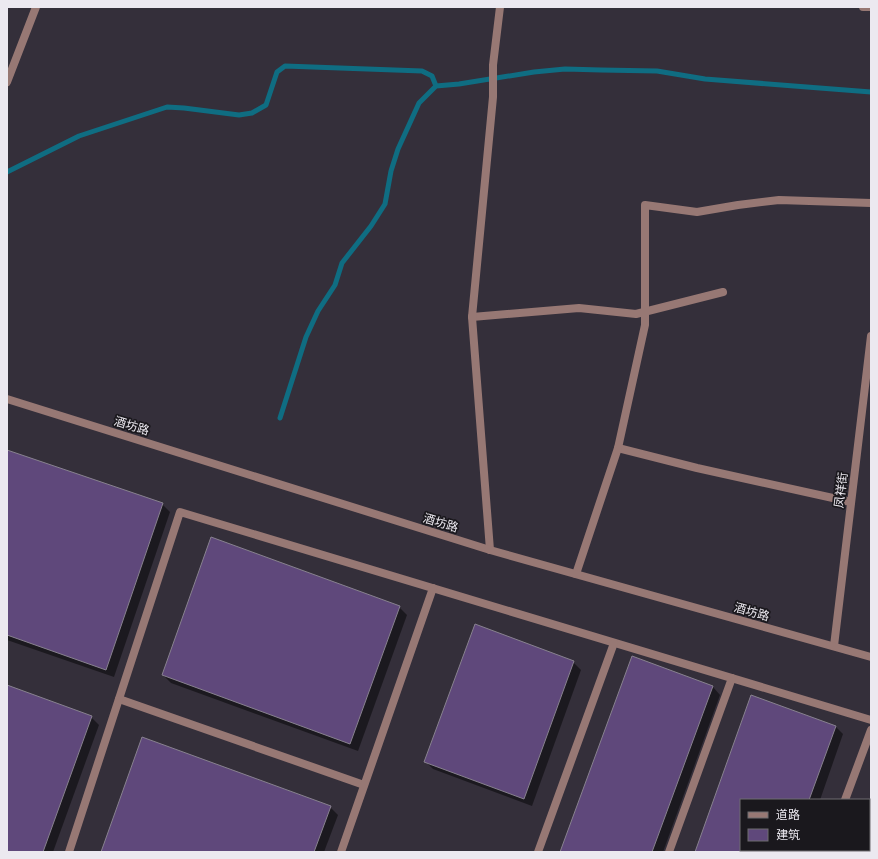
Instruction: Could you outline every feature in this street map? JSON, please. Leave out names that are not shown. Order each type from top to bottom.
[{"type":"street","points":[[7,82],[36,7]]},
{"type":"street","points":[[490,550],[472,317],[493,97],[493,65],[500,7]]},
{"type":"street","points":[[863,7],[871,7]]},
{"type":"street","points":[[576,574],[618,448],[645,325],[645,204],[697,212],[779,200],[871,203]]},
{"type":"street","points":[[472,317],[579,308],[636,314],[723,292]]},
{"type":"street","name":"凤祥街","points":[[834,646],[871,336]]},
{"type":"street","name":"酒坊路","points":[[7,399],[490,550],[871,657]]},
{"type":"street","points":[[618,448],[697,468],[851,502]]},
{"type":"street","points":[[69,852],[180,512],[871,720]]},
{"type":"street","points":[[341,852],[433,588]]},
{"type":"street","points":[[538,852],[614,643]]},
{"type":"street","points":[[669,852],[732,678]]},
{"type":"street","points":[[119,699],[364,785]]},
{"type":"street","points":[[845,799],[871,730]]},
{"type":"building","points":[[7,450],[163,503],[106,670],[7,635]]},
{"type":"building","points":[[211,537],[400,606],[350,744],[162,675]]},
{"type":"building","points":[[475,624],[574,661],[524,799],[424,762]]},
{"type":"building","points":[[632,656],[713,686],[652,852],[560,852]]},
{"type":"building","points":[[7,685],[92,716],[43,852],[7,852]]},
{"type":"building","points":[[751,695],[836,726],[809,799],[740,799],[740,851],[790,852],[695,852]]},
{"type":"building","points":[[142,737],[331,806],[314,852],[101,852]]},
{"type":"waterway","points":[[7,172],[79,136],[167,107],[239,115],[252,113],[266,105],[277,72],[285,66],[422,71],[432,76],[436,86]]},
{"type":"waterway","points":[[280,418],[306,337],[318,311],[335,285],[342,263],[371,226],[385,204],[391,171],[398,149],[419,103],[436,86],[565,69],[657,71],[705,79],[871,92]]}]
